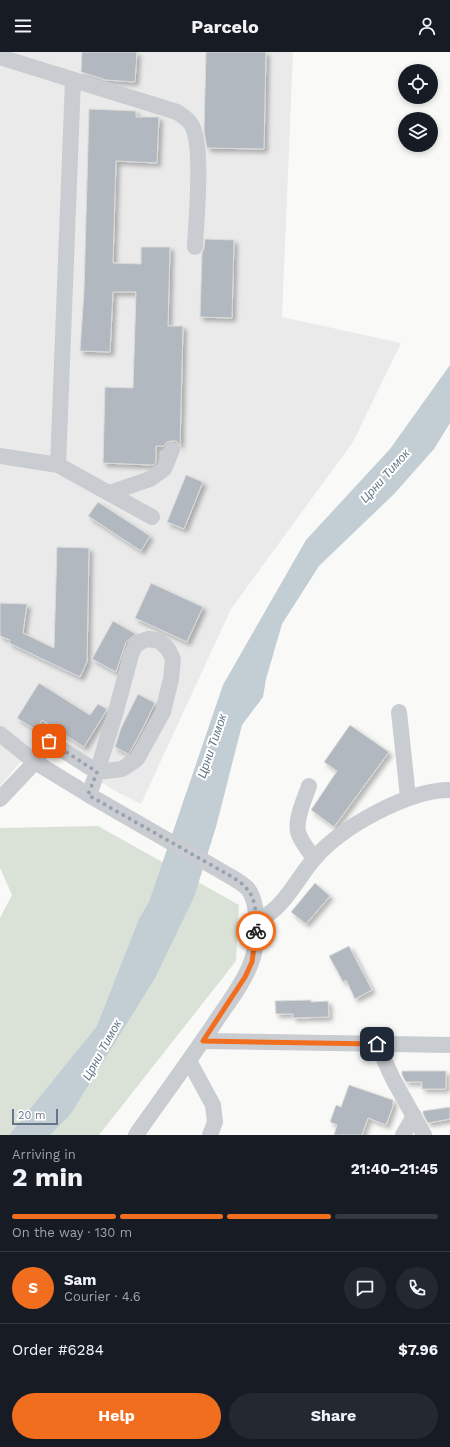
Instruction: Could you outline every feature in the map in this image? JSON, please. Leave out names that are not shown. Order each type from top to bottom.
[{"type":"street","points":[[0,57],[177,112],[191,123],[196,137],[198,158],[195,247]]},
{"type":"street","points":[[58,465],[74,80]]},
{"type":"street","points":[[109,493],[150,479],[164,469],[172,450]]},
{"type":"street","points":[[0,456],[58,465],[152,517]]},
{"type":"street","points":[[0,800],[35,762],[49,741],[97,772],[122,769],[137,759],[162,712],[171,679],[173,659],[168,649],[160,641],[148,639],[135,646],[97,772],[88,795]]},
{"type":"street","points":[[399,712],[408,797]]},
{"type":"street","points":[[0,734],[35,762],[88,795],[234,878],[247,888],[252,897],[256,923],[252,962],[245,977],[203,1041],[136,1135]]},
{"type":"street","points":[[309,786],[299,815],[298,830],[303,843],[314,858]]},
{"type":"street","points":[[256,923],[277,907],[314,858],[339,835],[366,818],[408,797],[439,790],[450,790]]},
{"type":"street","points":[[203,1041],[450,1045]]},
{"type":"street","points":[[377,1044],[393,1078],[424,1135]]},
{"type":"street","points":[[189,1061],[213,1105],[215,1122],[210,1135]]},
{"type":"street","points":[[403,1135],[414,1116]]},
{"type":"shaded area","points":[[0,52],[293,52],[282,317],[401,343],[353,442],[231,609],[141,804],[121,794],[36,744],[0,786]]},
{"type":"shaded area","points":[[98,826],[239,905],[236,961],[99,1135],[0,1135],[0,918],[12,895],[0,868],[0,828]]},
{"type":"water","name":"Црни Тимок","points":[[450,365],[450,423],[434,449],[394,494],[319,566],[282,624],[266,679],[263,697],[242,725],[216,827],[194,897],[155,978],[70,1115],[50,1135],[9,1135],[97,1026],[139,919],[149,902],[223,685],[306,540],[390,449]]},
{"type":"building","points":[[82,52],[137,52],[135,82],[106,80],[81,72]]},
{"type":"building","points":[[206,52],[266,52],[264,149],[207,148],[204,131]]},
{"type":"building","points":[[89,109],[136,111],[136,117],[159,117],[157,163],[116,161],[113,263],[141,264],[141,247],[170,247],[168,326],[183,326],[180,446],[176,441],[171,441],[167,442],[164,446],[156,446],[156,463],[153,465],[103,463],[105,387],[133,388],[136,292],[113,292],[110,352],[80,351],[84,291]]},
{"type":"building","points":[[205,239],[234,240],[232,318],[200,317],[202,253]]},
{"type":"building","points":[[186,475],[203,482],[184,529],[167,522]]},
{"type":"building","points":[[98,502],[150,536],[141,551],[88,516]]},
{"type":"building","points":[[57,547],[89,548],[87,662],[80,677],[9,643],[10,640],[0,636],[0,603],[27,604],[23,633],[54,648]]},
{"type":"building","points":[[151,583],[203,607],[187,642],[135,618]]},
{"type":"building","points":[[113,621],[136,634],[126,642],[116,672],[92,659]]},
{"type":"building","points":[[39,683],[90,715],[98,704],[107,709],[84,747],[42,720],[36,730],[17,718]]},
{"type":"building","points":[[138,694],[155,703],[128,754],[115,747],[121,728]]},
{"type":"building","points":[[350,725],[389,752],[334,827],[311,810],[337,771],[324,762]]},
{"type":"building","points":[[315,883],[330,896],[306,924],[291,912]]},
{"type":"building","points":[[349,946],[372,990],[355,999],[346,980],[343,982],[329,956]]},
{"type":"building","points":[[311,1000],[311,1002],[328,1001],[329,1017],[293,1018],[293,1014],[276,1014],[275,1001]]},
{"type":"building","points":[[402,1071],[446,1071],[446,1089],[422,1089],[422,1082],[406,1082],[402,1075]]},
{"type":"building","points":[[349,1085],[393,1100],[393,1106],[386,1125],[368,1118],[362,1135],[334,1135],[337,1125],[330,1122],[336,1105],[341,1107]]},
{"type":"building","points":[[450,1107],[450,1119],[428,1123],[423,1114],[423,1111]]},
{"type":"way so far","points":[[49,741],[97,772],[88,795],[234,878],[247,888],[252,897],[254,906],[256,931]]},
{"type":"route","points":[[256,931],[252,962],[245,977],[203,1041],[377,1044]]}]
